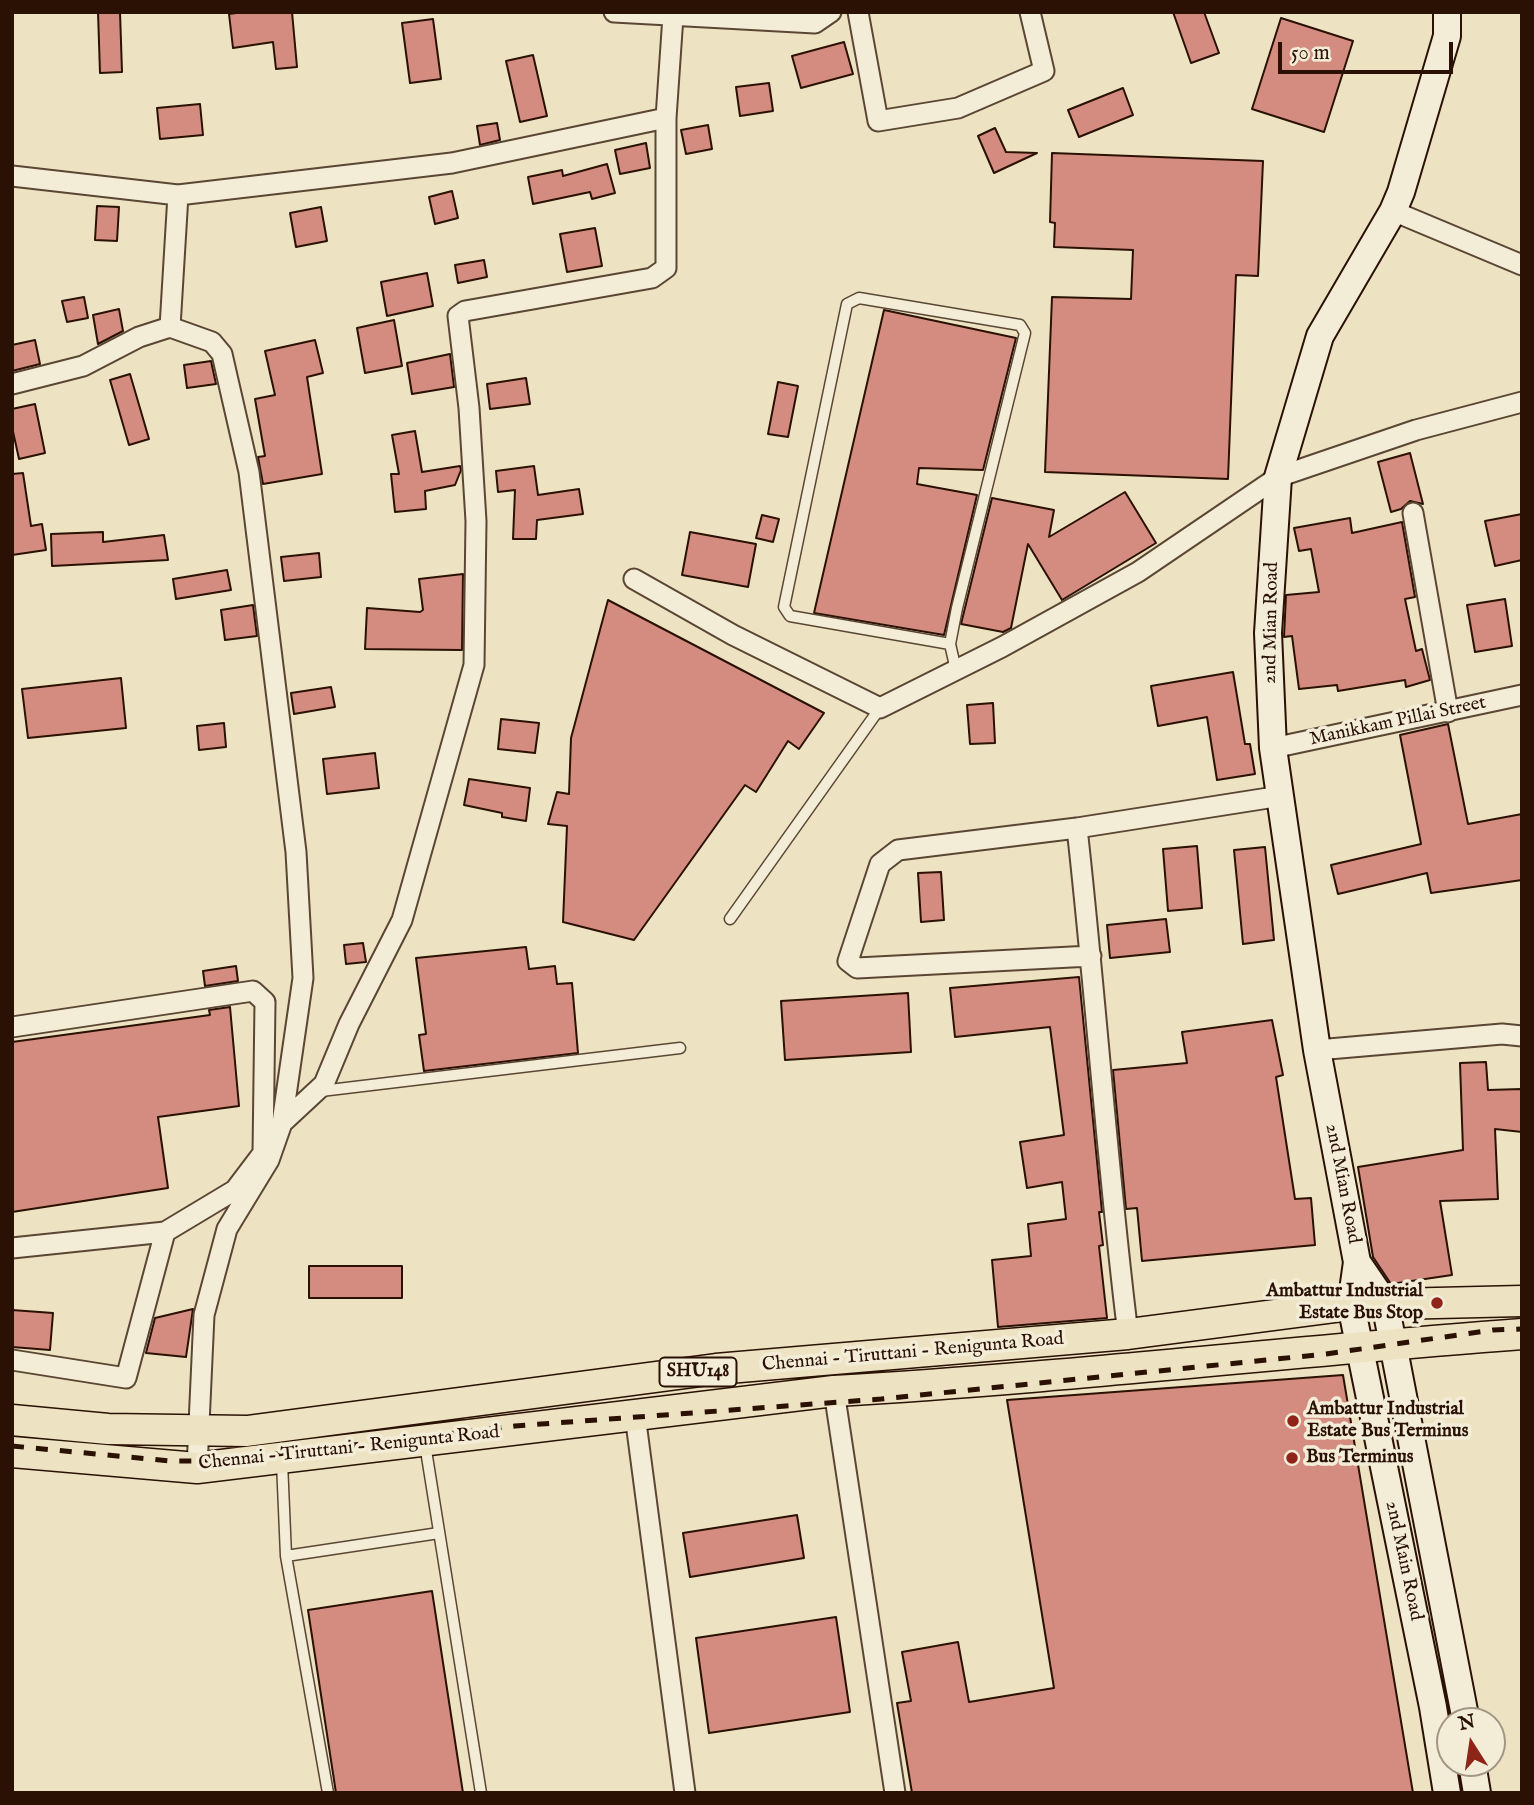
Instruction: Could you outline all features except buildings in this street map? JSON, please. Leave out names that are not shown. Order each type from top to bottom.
[{"type":"main road","name":"2nd Mian Road","points":[[1357,1262],[1317,1050],[1273,748],[1268,633],[1278,477],[1320,336],[1394,211],[1447,36],[1447,12]]},
{"type":"main road","name":"2nd Main Road","points":[[1357,1262],[1385,1303],[1463,1707]]},
{"type":"main road","name":"2nd Main Road","points":[[1357,1262],[1351,1305],[1433,1707],[1447,1793]]},
{"type":"main road","name":"Chennai - Tiruttani - Renigunta Road","points":[[12,1420],[108,1429],[247,1431],[716,1369],[1128,1334],[1351,1305],[1522,1301]]},
{"type":"main road","name":"Chennai - Tiruttani - Renigunta Road","points":[[12,1452],[197,1468],[834,1391],[931,1385],[1358,1345],[1522,1334]]},
{"type":"main road","points":[[464,1401],[470,1437]]},
{"type":"main road","points":[[1409,1592],[1440,1584]]},
{"type":"street","points":[[614,12],[815,23],[831,12]]},
{"type":"street","points":[[858,12],[878,121],[958,108],[1044,71],[1030,12]]},
{"type":"street","points":[[282,1123],[324,1084],[349,1024],[401,920],[474,665],[476,521],[469,408],[458,316],[465,311],[652,278],[666,268],[666,118],[673,16]]},
{"type":"street","points":[[12,176],[178,195],[452,163],[666,118]]},
{"type":"street","points":[[170,327],[178,195]]},
{"type":"street","points":[[1394,211],[1522,265]]},
{"type":"street","points":[[12,384],[83,366],[139,337],[170,327],[212,342],[222,354],[249,472],[296,852],[303,978],[282,1123],[269,1160],[227,1229],[204,1315],[197,1468]]},
{"type":"street","points":[[634,579],[733,635],[880,708],[1138,572],[1278,477],[1416,430],[1522,402]]},
{"type":"street","points":[[1413,513],[1448,712]]},
{"type":"street","name":"Manikkam Pillai Street","points":[[1273,748],[1522,695]]},
{"type":"street","points":[[1091,956],[858,968],[848,961],[880,864],[898,850],[1077,828],[1281,796]]},
{"type":"street","points":[[1077,828],[1091,956],[1108,1179],[1128,1334]]},
{"type":"street","points":[[12,1027],[253,991],[265,1002],[263,1153],[235,1191],[165,1232],[12,1248]]},
{"type":"street","points":[[1317,1050],[1502,1034],[1522,1036]]},
{"type":"street","points":[[12,1360],[126,1378],[165,1232]]},
{"type":"street","points":[[834,1391],[895,1793]]},
{"type":"street","points":[[635,1415],[685,1793]]},
{"type":"lane","points":[[950,644],[790,616],[784,607],[847,304],[859,298],[1020,325],[1025,333],[950,644],[956,670]]},
{"type":"lane","points":[[730,919],[880,708]]},
{"type":"lane","points":[[317,1091],[680,1048]]},
{"type":"lane","points":[[425,1442],[481,1793]]},
{"type":"lane","points":[[282,1458],[286,1556],[328,1793]]},
{"type":"lane","points":[[286,1556],[439,1533]]},
{"type":"railway","points":[[12,1446],[170,1461],[217,1461],[515,1426],[881,1399],[1326,1354],[1493,1330],[1522,1329]]},
{"type":"place","name":"Ambattur Industrial Estate Bus Stop","points":[[1437,1303]]},
{"type":"place","name":"Ambattur Industrial Estate Bus Terminus","points":[[1293,1421]]},
{"type":"place","name":"Bus Terminus","points":[[1292,1458]]}]
